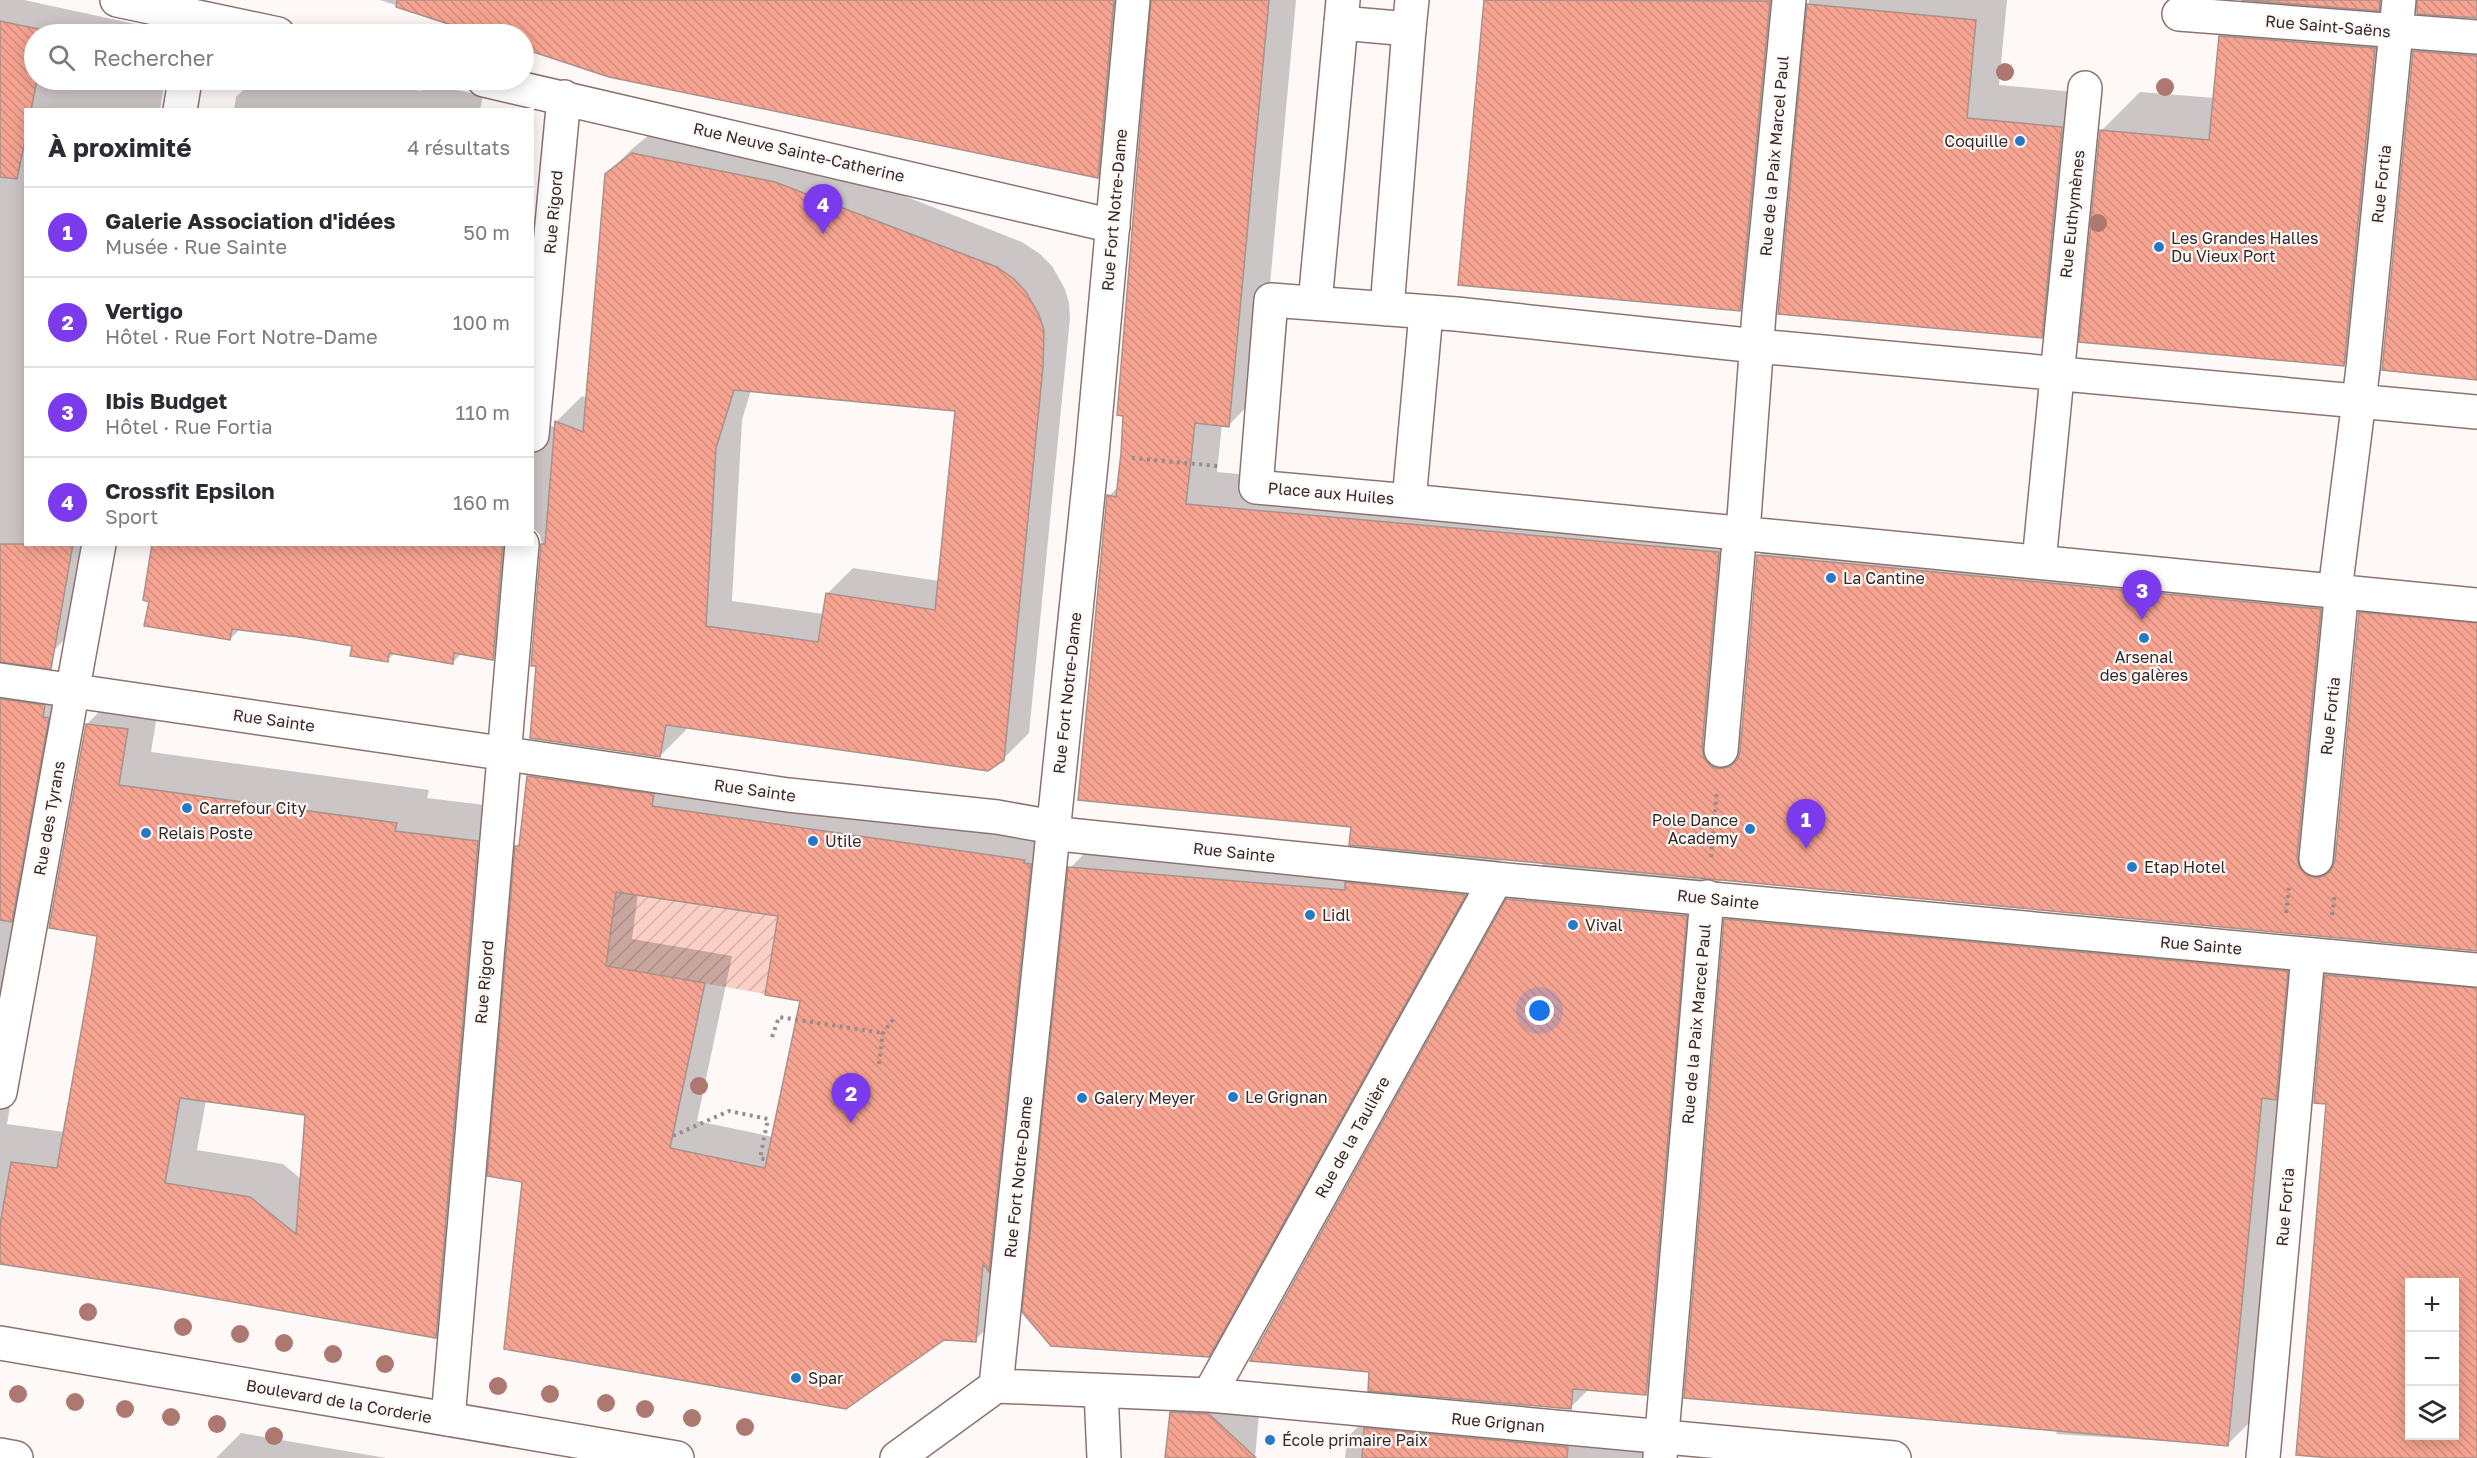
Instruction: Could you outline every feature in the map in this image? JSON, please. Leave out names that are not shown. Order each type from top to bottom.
[{"type":"street","points":[[117,0],[189,24]]},
{"type":"street","name":"Rue Fort Notre-Dame","points":[[996,1386],[1092,455],[1133,0]]},
{"type":"street","name":"Rue de la Paix Marcel Paul","points":[[1740,543],[1789,0]]},
{"type":"street","points":[[1315,303],[1342,12],[1410,14],[1387,309]]},
{"type":"street","name":"Rue Saint-Saëns","points":[[2179,14],[2398,16],[2477,38]]},
{"type":"street","name":"Rue Fortia","points":[[2315,859],[2338,600],[2398,16]]},
{"type":"street","name":"Rue Euthymènes","points":[[2039,562],[2085,88]]},
{"type":"street","points":[[180,108],[183,90]]},
{"type":"street","name":"Rue Neuve Sainte-Catherine","points":[[531,90],[1113,226]]},
{"type":"street","name":"Rue Rigord","points":[[534,414],[564,97]]},
{"type":"street","name":"Place aux Huiles","points":[[1271,300],[1387,309],[1426,313],[1409,501],[1256,487],[1271,300]]},
{"type":"street","points":[[1426,313],[1757,346],[2477,412]]},
{"type":"street","points":[[1409,501],[1740,543],[2039,562],[2338,600],[2477,605]]},
{"type":"street","points":[[1721,750],[1740,543]]},
{"type":"street","name":"Rue des Tyrans","points":[[0,1092],[99,546]]},
{"type":"street","name":"Rue Rigord","points":[[448,1419],[522,546]]},
{"type":"street","name":"Rue Sainte","points":[[0,680],[788,795],[997,817],[1053,827],[1059,834],[1065,835],[1496,879],[2477,970]]},
{"type":"street","name":"Rue de la Taulière","points":[[1209,1395],[1496,879]]},
{"type":"street","name":"Rue de la Paix Marcel Paul","points":[[1661,1448],[1707,897]]},
{"type":"street","name":"Rue Fortia","points":[[2263,1458],[2306,955]]},
{"type":"street","name":"Boulevard de la Corderie","points":[[0,1344],[677,1458]]},
{"type":"street","points":[[897,1458],[996,1386]]},
{"type":"street","name":"Rue Grignan","points":[[996,1386],[1209,1395],[1661,1448],[1894,1458]]},
{"type":"street","points":[[1101,1391],[1104,1458]]},
{"type":"street","points":[[0,1455],[16,1458]]},
{"type":"path","points":[[1092,455],[1257,469]]},
{"type":"path","points":[[1707,897],[1721,750]]},
{"type":"path","points":[[2306,955],[2315,859]]},
{"type":"path","points":[[2306,955],[2315,859]]},
{"type":"path","points":[[772,1037],[779,1017],[883,1034]]},
{"type":"path","points":[[879,1064],[883,1034],[895,1017]]},
{"type":"path","points":[[673,1137],[729,1111],[768,1119],[760,1158],[767,1160]]},
{"type":"shaded area","points":[[616,892],[778,916],[765,994],[606,966]]},
{"type":"building","points":[[397,0],[1114,0],[1098,178],[609,77],[534,52],[534,24],[448,24],[396,7]]},
{"type":"building","points":[[1151,0],[1269,0],[1229,427],[1195,423],[1186,504],[1719,552],[1702,748],[1704,758],[1711,766],[1719,769],[1729,767],[1737,760],[1740,752],[1757,555],[2321,609],[2297,857],[2299,866],[2305,874],[2315,878],[2324,876],[2331,870],[2335,861],[2359,612],[2477,623],[2477,951],[1349,845],[1351,827],[1078,800],[1107,495],[1116,497],[1121,453],[1123,416],[1117,415]]},
{"type":"building","points":[[1484,0],[1770,1],[1740,311],[1458,285]]},
{"type":"building","points":[[2241,0],[2380,0],[2379,11]]},
{"type":"building","points":[[2417,0],[2477,0],[2477,18],[2417,14]]},
{"type":"building","points":[[1807,4],[1976,20],[1967,118],[2062,127],[2042,338],[1778,314]]},
{"type":"building","points":[[0,21],[24,26],[24,90],[35,90],[31,108],[24,108],[24,146],[17,179],[0,177]]},
{"type":"building","name":"Les Grandes Halles Du Vieux Port","points":[[2219,36],[2375,48],[2344,366],[2079,342],[2100,130],[2209,140]]},
{"type":"building","points":[[2413,51],[2477,56],[2477,380],[2382,370]]},
{"type":"building","points":[[632,153],[775,182],[997,267],[1014,279],[1026,292],[1039,315],[1044,330],[1043,367],[1004,760],[988,771],[666,725],[660,757],[530,738],[536,666],[531,666],[541,544],[545,544],[555,421],[583,432],[605,174]],"holes":[[[734,390],[955,411],[935,610],[826,593],[818,642],[706,626],[716,448]]]},
{"type":"building","points":[[0,544],[73,546],[51,669],[0,662]]},
{"type":"building","points":[[152,546],[503,546],[493,660],[454,653],[453,664],[389,653],[388,662],[350,656],[352,646],[298,637],[232,629],[230,640],[144,626],[149,602],[143,600]]},
{"type":"building","points":[[0,699],[45,705],[43,717],[49,718],[12,922],[0,920]]},
{"type":"building","points":[[86,724],[128,729],[119,785],[397,823],[395,831],[478,841],[436,1338],[154,1288],[0,1264],[0,1225],[11,1162],[57,1168],[97,936],[49,928]],"holes":[[[180,1098],[305,1115],[296,1234],[250,1197],[165,1183]]]},
{"type":"building","points":[[527,776],[654,794],[652,806],[1025,860],[1024,863],[1031,864],[989,1272],[983,1264],[976,1342],[944,1340],[846,1409],[504,1349],[522,1182],[487,1176],[515,846],[519,846]],"holes":[[[616,892],[778,916],[765,995],[800,1001],[765,1168],[670,1148],[705,983],[606,966]]]},
{"type":"building","name":"Le Grignan","points":[[1068,867],[1345,890],[1345,882],[1466,895],[1209,1357],[1051,1346],[1022,1312]]},
{"type":"building","points":[[1506,899],[1687,916],[1646,1395],[1573,1389],[1571,1409],[1368,1391],[1369,1372],[1250,1361]]},
{"type":"building","points":[[1724,919],[2288,971],[2276,1100],[2262,1098],[2228,1446],[1684,1398]]},
{"type":"building","points":[[2325,975],[2477,988],[2477,1458],[2331,1458],[2296,1455],[2326,1104],[2314,1103]]},
{"type":"building","points":[[1170,1412],[1209,1414],[1256,1458],[1165,1458]]},
{"type":"building","points":[[1364,1428],[1568,1447],[1567,1458],[1362,1458]]},
{"type":"place","name":"Coquille","points":[[2020,141]]},
{"type":"place","name":"Crossfit Epsilon","points":[[823,234]]},
{"type":"place","name":"Les Grandes Halles Du Vieux Port","points":[[2159,247]]},
{"type":"place","name":"La Cantine","points":[[1831,578]]},
{"type":"place","name":"Ibis Budget","points":[[2142,620]]},
{"type":"place","name":"Arsenal des galères","points":[[2144,638]]},
{"type":"place","name":"Carrefour City","points":[[187,808]]},
{"type":"place","name":"Pole Dance Academy","points":[[1750,829]]},
{"type":"place","name":"Relais Poste","points":[[146,833]]},
{"type":"place","name":"Utile","points":[[813,841]]},
{"type":"place","name":"Galerie Association d'idées","points":[[1806,849]]},
{"type":"place","name":"Etap Hotel","points":[[2132,867]]},
{"type":"place","name":"Lidl","points":[[1310,915]]},
{"type":"place","name":"Vival","points":[[1573,925]]},
{"type":"place","name":"Le Grignan","points":[[1233,1097]]},
{"type":"place","name":"Galery Meyer","points":[[1082,1098]]},
{"type":"place","name":"Vertigo","points":[[851,1123]]},
{"type":"place","name":"Spar","points":[[796,1378]]},
{"type":"place","name":"École primaire Paix","points":[[1270,1440]]}]
